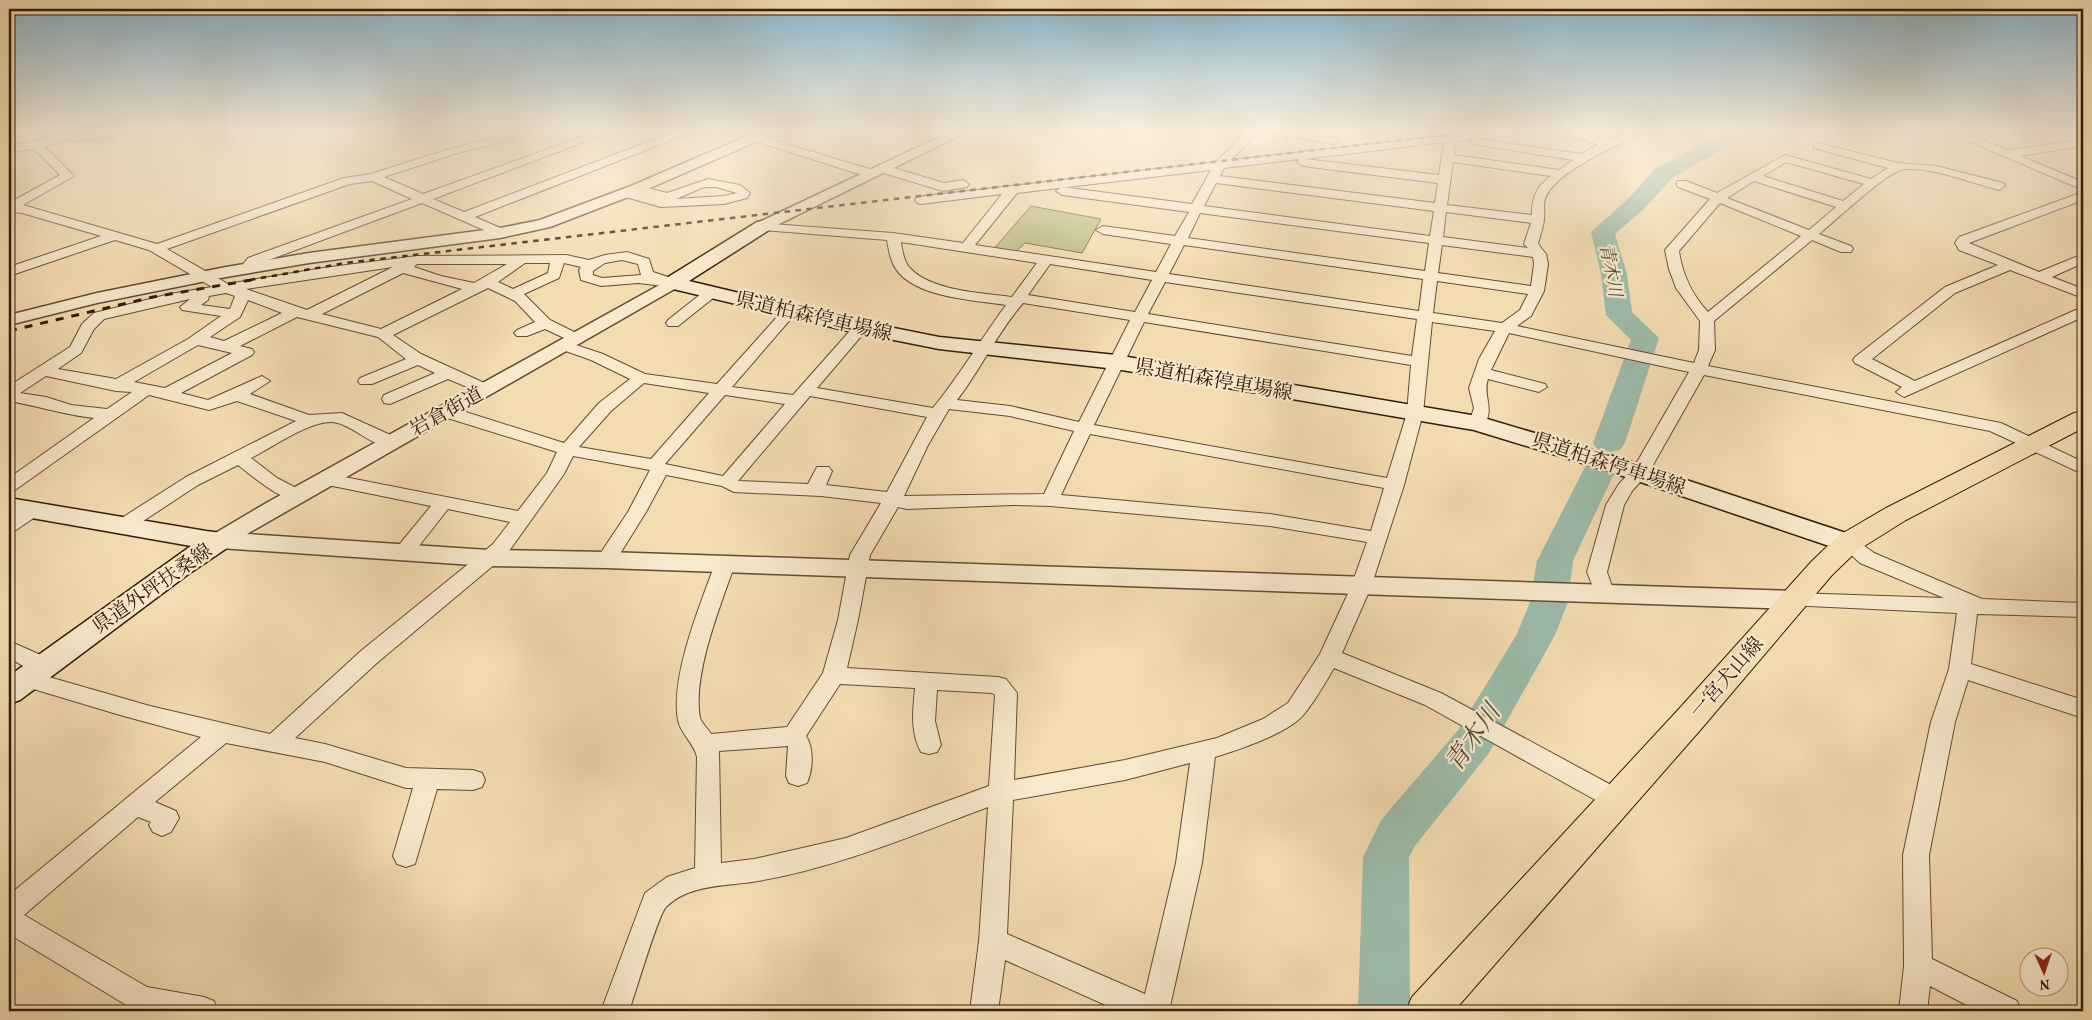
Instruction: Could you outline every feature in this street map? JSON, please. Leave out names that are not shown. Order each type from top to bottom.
[{"type":"main road","points":[[672,283],[763,226]]},
{"type":"main road","name":"県道柏森停車場線","points":[[672,283],[861,327],[939,342],[1116,362],[1477,423],[1533,437],[1848,543]]},
{"type":"main road","name":"一宮犬山線","points":[[1427,1011],[1822,568],[1848,543],[1896,514],[2083,418]]},
{"type":"main road","name":"県道外坪扶桑線","points":[[9,506],[206,540],[220,540]]},
{"type":"main road","name":"県道外坪扶桑線","points":[[27,679],[177,568],[220,540]]},
{"type":"street","points":[[9,208],[65,178]]},
{"type":"street","points":[[156,247],[348,181],[368,178]]},
{"type":"street","points":[[373,178],[500,233]]},
{"type":"street","points":[[247,268],[253,261],[480,178]]},
{"type":"street","points":[[463,217],[565,178]]},
{"type":"street","points":[[235,314],[187,306],[216,284],[247,268],[500,233],[557,220],[661,178]]},
{"type":"street","points":[[763,226],[864,178]]},
{"type":"street","points":[[905,178],[943,187],[1025,178]]},
{"type":"street","points":[[921,200],[1113,178]]},
{"type":"street","points":[[616,1011],[654,901],[676,884],[708,876],[754,870],[846,849],[1001,792],[1125,770],[1240,740],[1271,725],[1296,709],[1330,657],[1361,587],[1395,486],[1415,413],[1418,362],[1446,180],[1428,178]]},
{"type":"street","points":[[1477,423],[1482,408],[1477,388],[1482,373],[1498,338],[1505,328],[1526,313],[1537,291],[1541,264],[1539,254],[1531,244],[1538,220],[1538,199],[1548,184],[1556,178]]},
{"type":"street","points":[[1604,592],[1597,572],[1615,505],[1625,488],[1640,472],[1698,370],[1707,350],[1707,320],[1698,312],[1689,297],[1673,260],[1672,250],[1718,198],[1752,178]]},
{"type":"street","points":[[1755,178],[1846,206]]},
{"type":"street","points":[[1851,178],[1873,184]]},
{"type":"street","points":[[1707,320],[1882,178]]},
{"type":"street","points":[[1964,178],[1999,186]]},
{"type":"street","points":[[2063,178],[2083,186]]},
{"type":"street","points":[[1050,500],[1116,362],[1179,241],[1198,209],[1212,179],[1538,220]]},
{"type":"street","points":[[713,182],[734,187],[744,193],[738,198],[661,203],[631,191],[660,197],[713,182]]},
{"type":"street","points":[[1682,184],[1846,249]]},
{"type":"street","points":[[691,187],[690,195],[704,201]]},
{"type":"street","points":[[1033,187],[1539,254]]},
{"type":"street","points":[[966,248],[1013,189]]},
{"type":"street","points":[[2083,196],[1964,240],[1962,243],[1964,247],[2083,294]]},
{"type":"street","points":[[9,208],[23,209],[156,247],[216,284],[302,314],[383,334],[483,285],[520,261]]},
{"type":"street","points":[[763,226],[893,237],[1505,328],[1698,370],[1878,403],[1995,427],[2083,469]]},
{"type":"street","points":[[1103,230],[1537,291]]},
{"type":"street","points":[[9,272],[116,235]]},
{"type":"street","points":[[893,237],[896,252],[904,270],[921,283],[1017,300],[1141,317],[1418,362]]},
{"type":"street","points":[[613,257],[635,258],[644,262],[648,274],[672,283],[638,279],[596,282],[586,277],[586,270],[591,265],[613,257]]},
{"type":"street","points":[[2039,276],[2083,258]]},
{"type":"street","points":[[9,320],[216,284],[417,260],[520,261],[558,259],[573,260],[591,265]]},
{"type":"street","points":[[513,294],[554,275],[558,259]]},
{"type":"street","points":[[227,346],[302,314],[417,260]]},
{"type":"street","points":[[794,736],[834,675],[860,555],[942,409],[1046,260]]},
{"type":"street","points":[[1914,387],[1862,360],[1950,290],[2010,265]]},
{"type":"street","points":[[402,268],[438,280],[483,285],[513,294],[571,343],[641,378],[721,390],[942,409],[1010,411],[1084,428],[1395,486]]},
{"type":"street","name":"岩倉街道","points":[[220,540],[324,479],[571,343],[672,283]]},
{"type":"street","points":[[9,395],[76,350],[87,327],[103,315],[216,284]]},
{"type":"street","points":[[673,323],[712,292]]},
{"type":"street","points":[[116,386],[193,342],[235,314],[243,293]]},
{"type":"street","points":[[606,560],[637,512],[658,467],[721,390],[790,311]]},
{"type":"street","points":[[1878,403],[2083,312]]},
{"type":"street","points":[[522,334],[545,322]]},
{"type":"street","points":[[728,482],[861,327]]},
{"type":"street","points":[[383,334],[387,340],[420,359],[485,389]]},
{"type":"street","points":[[166,394],[246,352],[202,340],[193,342]]},
{"type":"street","points":[[366,381],[420,359]]},
{"type":"street","points":[[44,371],[166,394],[209,405],[237,395],[262,381]]},
{"type":"street","points":[[390,398],[449,373]]},
{"type":"street","points":[[1482,373],[1539,387]]},
{"type":"street","points":[[274,744],[370,656],[500,549],[555,474],[567,450],[605,407],[641,378]]},
{"type":"street","points":[[9,486],[145,390]]},
{"type":"street","points":[[9,395],[46,402],[68,410],[112,414]]},
{"type":"street","points":[[237,395],[308,420],[336,417],[391,442]]},
{"type":"street","points":[[446,412],[567,450],[728,482],[734,486],[814,490],[893,499],[907,503],[1014,499],[1050,500],[1270,520],[1378,538]]},
{"type":"street","points":[[124,525],[192,481],[302,425],[308,420]]},
{"type":"street","points":[[239,457],[271,482],[296,495]]},
{"type":"street","points":[[814,490],[823,471]]},
{"type":"street","points":[[324,479],[522,518]]},
{"type":"street","points":[[404,552],[443,503]]},
{"type":"street","points":[[9,526],[34,509]]},
{"type":"street","points":[[220,540],[488,558],[858,568],[1361,587],[1604,592],[2083,610]]},
{"type":"street","points":[[1848,543],[1867,558],[1974,605]]},
{"type":"street","points":[[708,876],[709,757],[706,745],[689,721],[689,692],[699,635],[725,564]]},
{"type":"street","points":[[1913,1011],[1918,966],[1916,855],[1943,722],[1960,669],[1974,605]]},
{"type":"street","points":[[9,649],[27,679],[94,700],[221,733],[325,754],[406,778],[473,780]]},
{"type":"street","points":[[1330,657],[1433,699],[1617,800]]},
{"type":"street","points":[[1960,669],[2083,709]]},
{"type":"street","points":[[834,675],[998,685],[1006,693],[993,941],[984,1011]]},
{"type":"street","points":[[927,680],[924,721],[928,745]]},
{"type":"street","points":[[9,911],[221,733]]},
{"type":"street","points":[[706,745],[714,742],[794,736]]},
{"type":"street","points":[[794,736],[800,745],[798,776]]},
{"type":"street","points":[[1155,1011],[1189,863],[1204,750]]},
{"type":"street","points":[[406,856],[428,780]]},
{"type":"street","points":[[135,805],[166,818],[162,825]]},
{"type":"street","points":[[9,920],[142,1000],[204,1011]]},
{"type":"street","points":[[993,941],[1150,1011]]},
{"type":"street","points":[[1918,966],[2007,1011]]},
{"type":"green space","points":[[1031,206],[1101,219],[1082,253],[1025,243],[1013,254],[993,250]]},
{"type":"waterway","name":"青木川","points":[[1609,443],[1645,338],[1619,315],[1614,274],[1603,232],[1637,203],[1660,178]]},
{"type":"waterway","name":"青木川","points":[[1384,1011],[1386,857],[1397,834],[1474,741],[1536,635],[1549,602],[1555,561],[1601,467]]},
{"type":"railway","points":[[250,280],[345,263],[1078,178]]},
{"type":"railway","points":[[9,331],[153,297],[257,279]]}]
